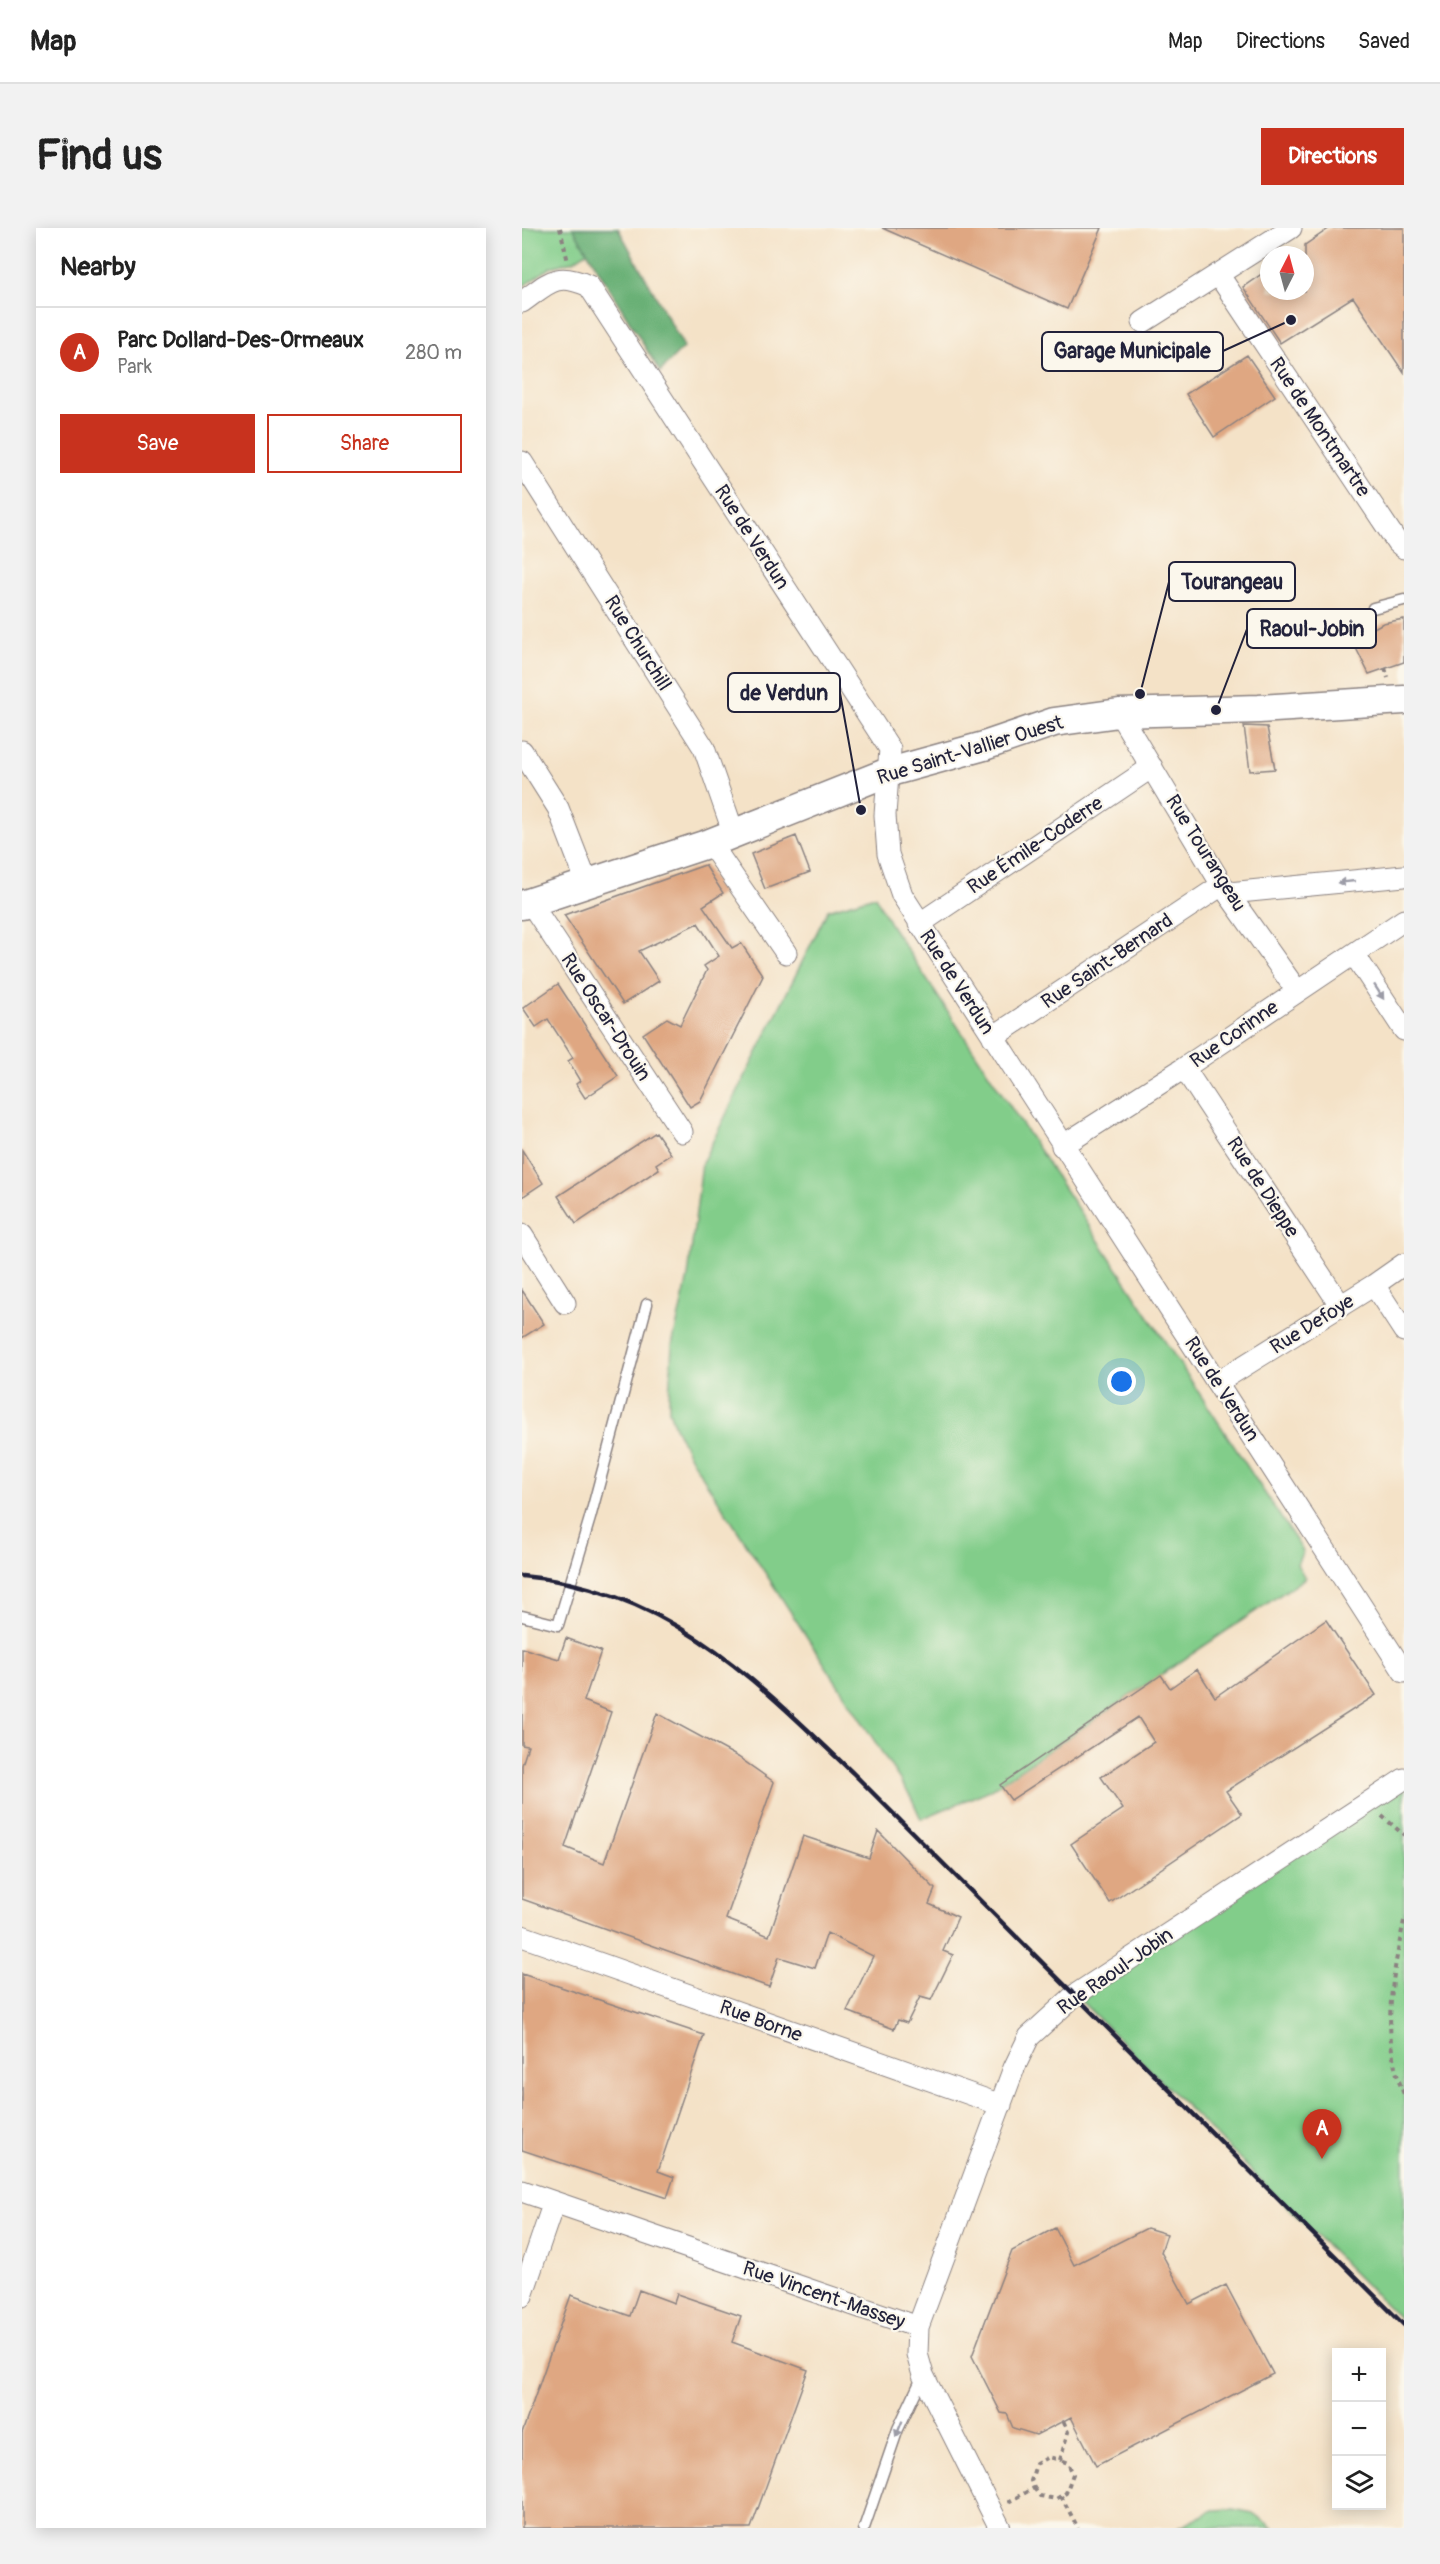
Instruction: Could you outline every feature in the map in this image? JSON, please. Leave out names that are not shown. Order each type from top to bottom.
[{"type":"street","points":[[1143,322],[1291,228]]},
{"type":"street","name":"Rue de Montmartre","points":[[1218,274],[1397,542],[1404,548]]},
{"type":"street","points":[[522,302],[554,280],[572,279]]},
{"type":"street","name":"Rue de Verdun","points":[[572,279],[589,286],[890,749],[886,773],[885,815],[888,854],[902,895],[919,924],[1404,1672]]},
{"type":"street","name":"Rue Churchill","points":[[522,462],[704,748],[722,838],[786,953]]},
{"type":"street","name":"Rue Saint-Vallier Ouest","points":[[526,904],[722,838],[886,773],[984,746],[1054,722],[1119,713],[1269,709],[1404,700]]},
{"type":"street","name":"Rue Tourangeau","points":[[1119,713],[1226,889],[1296,991]]},
{"type":"street","points":[[522,751],[558,808],[587,883]]},
{"type":"street","name":"Rue Émile-Coderre","points":[[919,924],[1152,767]]},
{"type":"street","name":"Rue Saint-Bernard","points":[[993,1037],[1226,889],[1404,876]]},
{"type":"street","name":"Rue Oscar-Drouin","points":[[526,904],[682,1132]]},
{"type":"street","name":"Rue Corinne","points":[[1062,1146],[1184,1068],[1404,920]]},
{"type":"street","points":[[1354,954],[1404,1030]]},
{"type":"street","name":"Rue de Dieppe","points":[[1184,1068],[1341,1306]]},
{"type":"street","points":[[522,1235],[565,1304]]},
{"type":"street","name":"Rue Defoye","points":[[1218,1382],[1404,1264]]},
{"type":"street","points":[[1374,1285],[1404,1331]]},
{"type":"street","name":"Rue Raoul-Jobin","points":[[918,2327],[1014,2067],[1029,2037],[1075,1995],[1404,1779]]},
{"type":"street","name":"Rue Borne","points":[[522,1936],[1000,2105]]},
{"type":"street","name":"Rue Vincent-Massey","points":[[522,2191],[918,2327],[917,2354],[923,2375],[996,2519]]},
{"type":"street","points":[[523,2292],[554,2202]]},
{"type":"lane","points":[[1373,608],[1404,600]]},
{"type":"lane","points":[[522,1616],[558,1624],[590,1518],[647,1304]]},
{"type":"lane","points":[[864,2528],[898,2429],[923,2375]]},
{"type":"path","points":[[560,228],[572,279]]},
{"type":"path","points":[[1372,1800],[1383,1817],[1404,1835]]},
{"type":"path","points":[[1404,1921],[1389,2030],[1394,2071],[1404,2094]]},
{"type":"path","points":[[1060,2460],[1068,2432],[1062,2418]]},
{"type":"path","points":[[1049,2457],[1060,2460],[1068,2463],[1073,2474],[1066,2493],[1056,2499],[1040,2496],[1031,2481],[1036,2464],[1049,2457]]},
{"type":"path","points":[[996,2519],[1034,2488]]},
{"type":"path","points":[[1061,2496],[1078,2528]]},
{"type":"green space","points":[[522,228],[612,228],[615,233],[573,261],[551,267],[522,287]]},
{"type":"green space","points":[[573,228],[618,228],[684,347],[660,372]]},
{"type":"green space","points":[[875,896],[891,925],[1303,1551],[1297,1564],[1305,1578],[990,1790],[921,1819],[911,1797],[691,1459],[669,1411],[672,1345],[688,1277],[702,1163],[828,910]]},
{"type":"green space","points":[[1404,1780],[1404,2323],[1075,1995]]},
{"type":"green space","points":[[1233,2509],[1253,2513],[1273,2528],[1178,2528],[1213,2510]]},
{"type":"building","points":[[882,228],[1102,228],[1067,309]]},
{"type":"building","points":[[1330,228],[1404,228],[1404,373],[1353,297],[1280,343],[1243,287],[1260,275],[1260,300],[1314,300],[1314,246],[1305,245]]},
{"type":"building","points":[[1247,355],[1275,396],[1214,437],[1186,394]]},
{"type":"building","points":[[1404,619],[1404,662],[1369,674],[1352,640],[1383,623]]},
{"type":"building","points":[[1244,726],[1267,727],[1275,769],[1250,771]]},
{"type":"building","points":[[796,836],[810,872],[765,889],[751,854]]},
{"type":"building","points":[[705,865],[723,893],[703,906],[732,948],[741,943],[763,976],[700,1101],[690,1107],[643,1034],[667,1018],[680,1025],[707,970],[704,966],[719,956],[698,923],[639,951],[659,981],[623,1004],[564,915]]},
{"type":"building","points":[[558,984],[618,1076],[585,1098],[576,1084],[580,1081],[568,1061],[573,1058],[548,1019],[536,1027],[523,1008]]},
{"type":"building","points":[[656,1132],[671,1154],[656,1164],[659,1169],[576,1224],[558,1196]]},
{"type":"building","points":[[522,1150],[543,1183],[522,1197]]},
{"type":"building","points":[[522,1290],[544,1324],[522,1338]]},
{"type":"building","points":[[1326,1620],[1376,1695],[1226,1791],[1242,1814],[1110,1903],[1071,1844],[1123,1809],[1101,1777],[1154,1742],[1138,1717],[1011,1800],[1000,1785],[1161,1675],[1170,1688],[1197,1669],[1215,1697]]},
{"type":"building","points":[[566,1638],[601,1651],[584,1701],[611,1712],[565,1847],[604,1863],[657,1713],[738,1757],[774,1782],[726,1919],[769,1936],[803,1836],[869,1858],[878,1831],[935,1889],[929,1904],[958,1917],[943,1951],[953,1955],[931,2000],[920,1997],[907,2023],[898,2020],[894,2029],[847,2011],[873,1956],[827,1933],[815,1968],[779,1957],[769,1987],[522,1899],[522,1765],[528,1746],[522,1745],[522,1648],[559,1659]]},
{"type":"building","points":[[522,1974],[704,2035],[658,2171],[674,2177],[667,2198],[522,2150]]},
{"type":"building","points":[[1055,2228],[1074,2265],[1147,2228],[1167,2234],[1161,2252],[1189,2304],[1226,2285],[1273,2374],[1096,2466],[1071,2417],[1036,2435],[1013,2428],[1007,2414],[1001,2413],[972,2356],[1012,2251]]},
{"type":"building","points":[[639,2290],[674,2303],[677,2294],[741,2316],[732,2342],[808,2370],[751,2528],[522,2528],[522,2433],[571,2295],[630,2316]]},
{"type":"railway","points":[[522,1576],[574,1584],[621,1599],[664,1619],[705,1644],[744,1673],[854,1774],[1404,2325]]},
{"type":"place","name":"Garage Municipale","points":[[1291,320]]},
{"type":"place","name":"Tourangeau","points":[[1140,694]]},
{"type":"place","name":"Raoul-Jobin","points":[[1216,710]]},
{"type":"place","name":"de Verdun","points":[[861,810]]},
{"type":"place","name":"Parc Dollard-Des-Ormeaux","points":[[1322,2159]]}]
